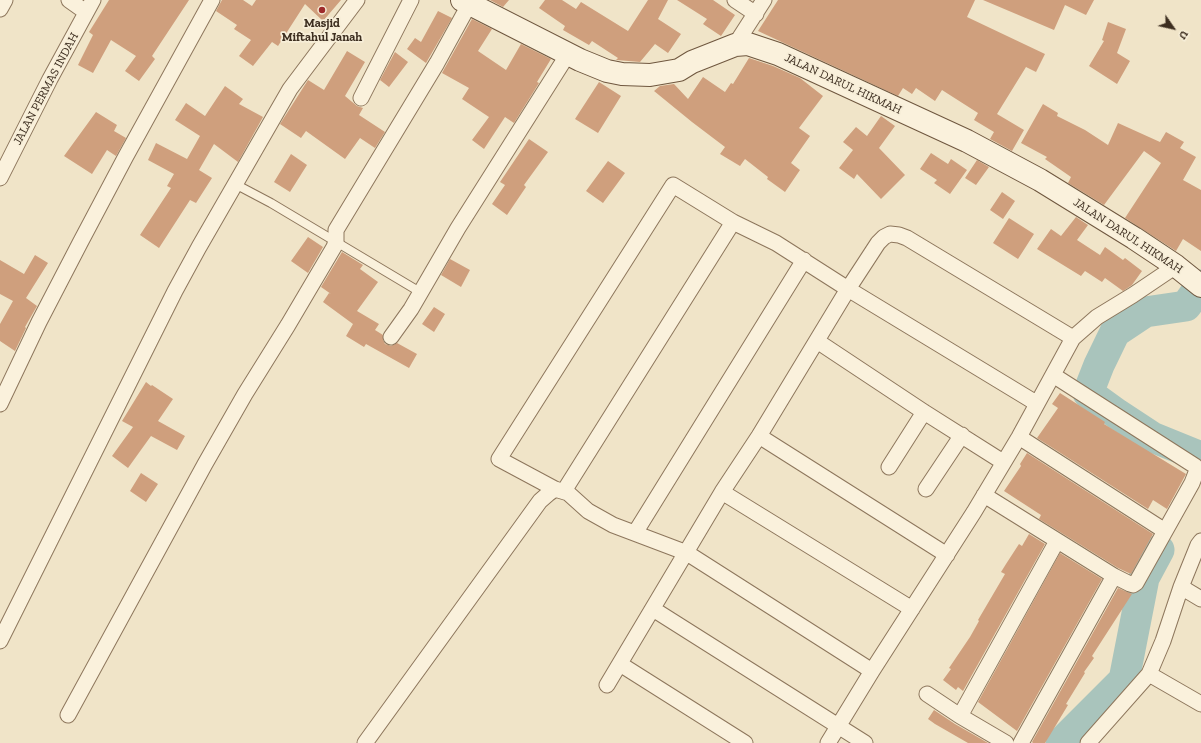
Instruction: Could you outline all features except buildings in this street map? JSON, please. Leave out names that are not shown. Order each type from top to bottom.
[{"type":"street","points":[[0,9],[5,0]]},
{"type":"street","points":[[69,0],[90,6]]},
{"type":"street","points":[[0,404],[39,322],[126,156],[212,0]]},
{"type":"street","points":[[0,641],[175,291],[290,90],[357,0]]},
{"type":"street","points":[[361,98],[411,0]]},
{"type":"street","points":[[735,0],[756,14]]},
{"type":"street","points":[[735,45],[764,0]]},
{"type":"street","points":[[68,714],[205,464],[336,241],[336,230],[437,63],[466,2]]},
{"type":"street","name":"JALAN DARUL HIKMAH","points":[[466,2],[568,54],[607,71],[636,75],[650,75],[679,70],[692,62],[735,45],[748,44],[778,54],[968,141],[1076,201],[1187,275]]},
{"type":"street","name":"JALAN PERMAS INDAH","points":[[0,178],[90,6]]},
{"type":"street","points":[[391,338],[458,228],[568,54]]},
{"type":"street","points":[[872,670],[686,553],[600,519],[559,490],[498,459],[673,185],[733,222],[776,243],[848,289],[1036,403]]},
{"type":"street","points":[[365,743],[540,502],[548,494],[559,490],[733,222]]},
{"type":"street","points":[[607,685],[722,492],[759,436],[848,289],[878,243],[890,234],[899,235],[1073,338]]},
{"type":"street","points":[[635,533],[804,260]]},
{"type":"street","points":[[828,743],[872,670],[984,495],[1019,436],[1073,338],[1096,317],[1133,296],[1187,275]]},
{"type":"street","points":[[817,341],[1003,462]]},
{"type":"street","points":[[984,495],[1114,576],[1133,585],[1136,583],[1196,476],[1197,470],[1195,466],[1053,375]]},
{"type":"street","points":[[889,467],[924,412]]},
{"type":"street","points":[[926,489],[962,435]]},
{"type":"street","points":[[759,436],[947,555]]},
{"type":"street","points":[[1019,436],[1165,531]]},
{"type":"street","points":[[722,492],[912,609]]},
{"type":"street","points":[[960,716],[1057,541]]},
{"type":"street","points":[[1088,743],[1149,674],[1163,641],[1181,587],[1201,541]]},
{"type":"street","points":[[1021,743],[1114,576]]},
{"type":"street","points":[[1181,587],[1201,599]]},
{"type":"street","points":[[653,609],[865,743]]},
{"type":"street","points":[[620,664],[745,743]]},
{"type":"street","points":[[1149,674],[1201,704]]},
{"type":"street","points":[[927,694],[960,716],[1006,743]]},
{"type":"lane","points":[[235,184],[272,203],[420,292]]},
{"type":"waterway","points":[[1201,285],[1186,306],[1145,312],[1115,332],[1099,365],[1088,393],[1152,437],[1201,457]]},
{"type":"waterway","points":[[1061,743],[1124,680],[1144,578],[1159,550]]},
{"type":"place","name":"Masjid Miftahul Janah","points":[[322,10]]}]
